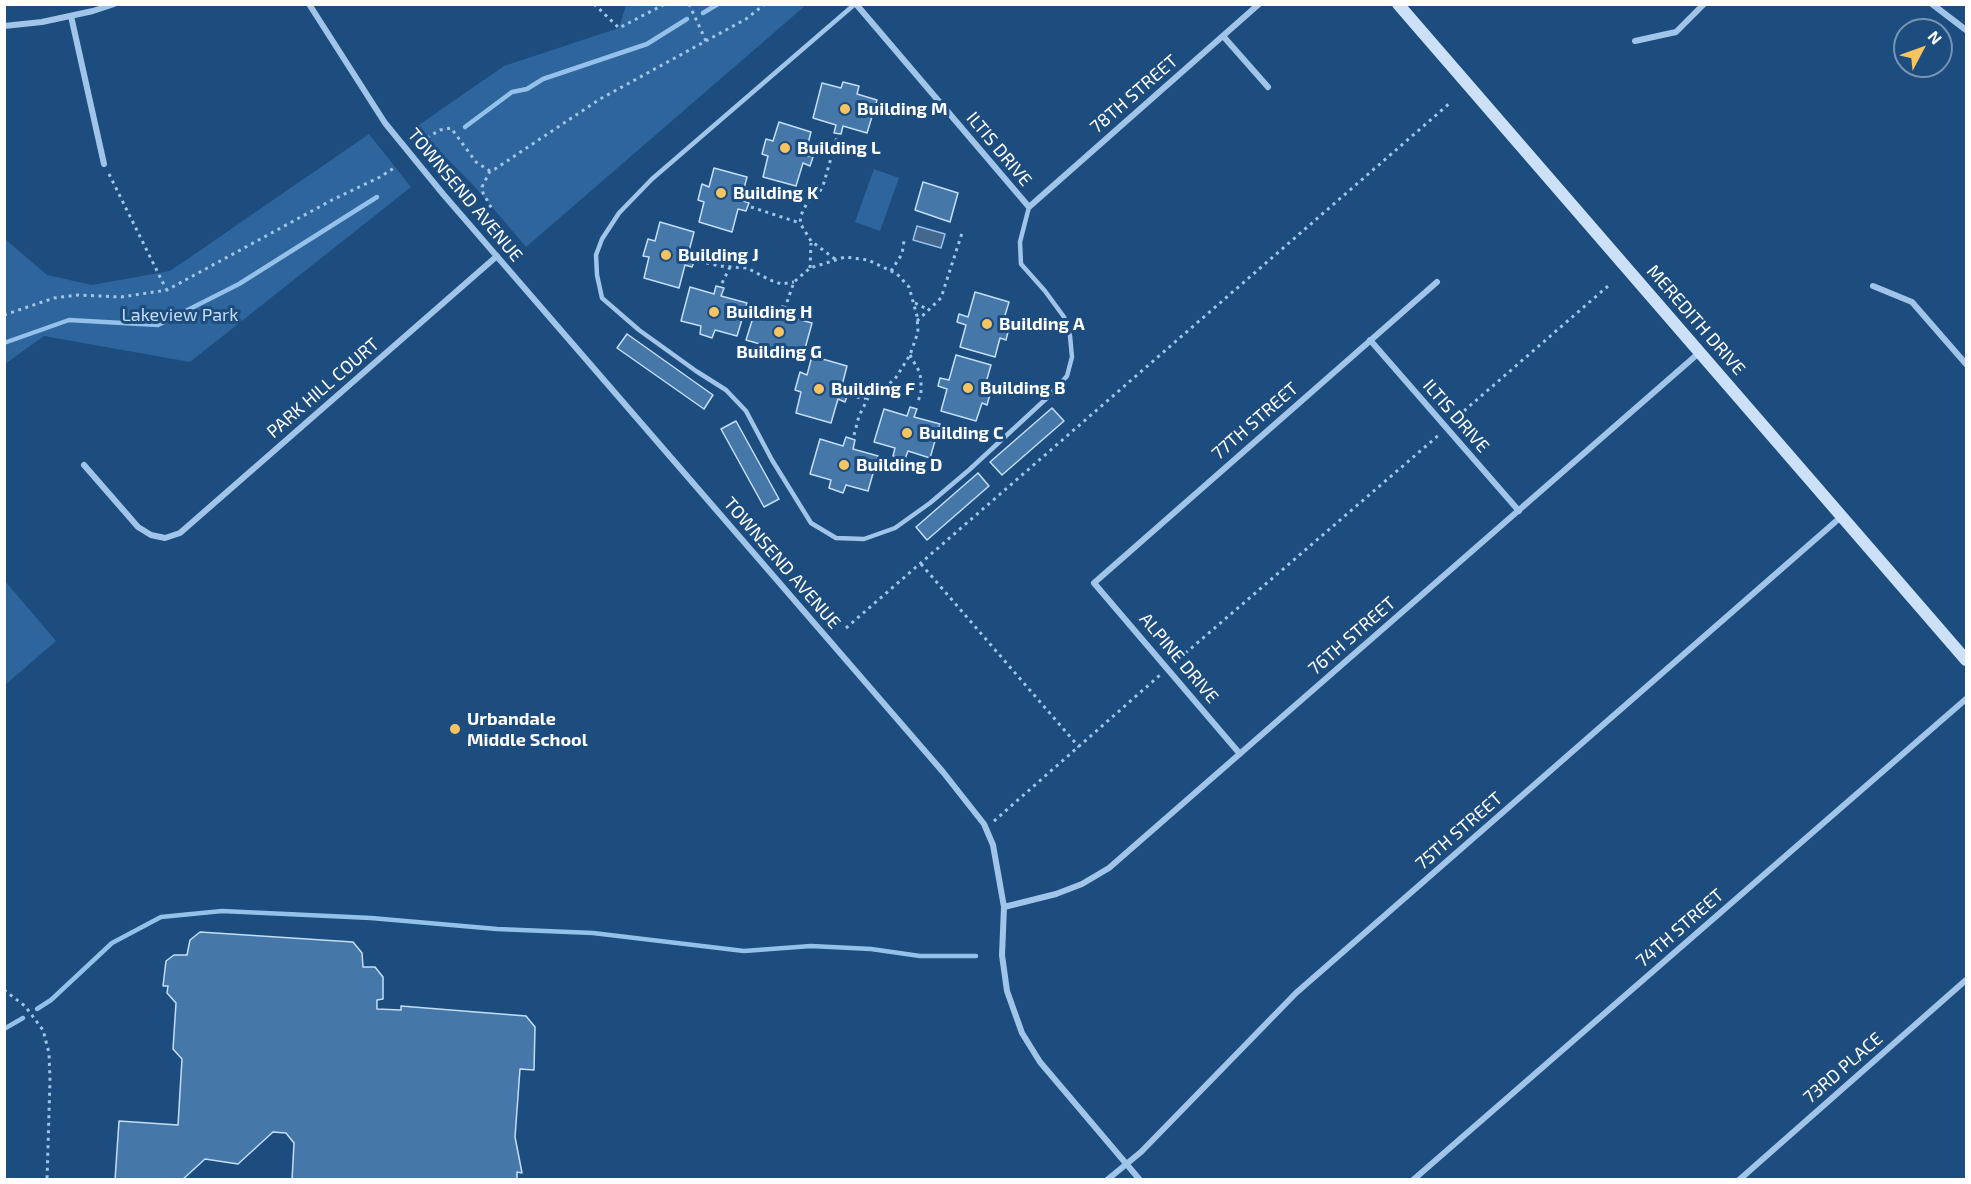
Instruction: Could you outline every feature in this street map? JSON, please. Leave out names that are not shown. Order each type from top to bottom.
[{"type":"main road","name":"MEREDITH DRIVE","points":[[1398,4],[1966,660]]},
{"type":"street","points":[[4,26],[42,22],[114,4]]},
{"type":"street","name":"TOWNSEND AVENUE","points":[[309,4],[385,123],[443,194],[943,772],[986,828],[993,845],[1004,907],[1002,955],[1007,991],[1022,1033],[1040,1062],[1140,1179]]},
{"type":"street","name":"ILTIS DRIVE","points":[[855,4],[1029,207]]},
{"type":"street","name":"78TH STREET","points":[[1029,207],[1259,4]]},
{"type":"street","points":[[1635,41],[1676,32],[1704,4]]},
{"type":"street","points":[[1932,4],[1966,30]]},
{"type":"street","points":[[71,16],[104,164]]},
{"type":"street","points":[[1223,36],[1268,87]]},
{"type":"street","name":"PARK HILL COURT","points":[[84,465],[138,527],[151,536],[165,538],[180,533],[497,256]]},
{"type":"street","name":"77TH STREET","points":[[1094,582],[1437,282]]},
{"type":"street","points":[[1873,286],[1912,302],[1966,362]]},
{"type":"street","name":"ILTIS DRIVE","points":[[1370,340],[1519,511]]},
{"type":"street","name":"76TH STREET","points":[[1004,907],[1056,894],[1082,884],[1109,868],[1700,352]]},
{"type":"street","name":"75TH STREET","points":[[1107,1179],[1141,1152],[1296,993],[1842,516]]},
{"type":"street","name":"ALPINE DRIVE","points":[[1094,582],[1240,754]]},
{"type":"street","name":"74TH STREET","points":[[1413,1179],[1966,699]]},
{"type":"street","name":"73RD PLACE","points":[[1738,1179],[1966,980]]},
{"type":"lane","points":[[855,4],[652,179],[619,213],[602,239],[596,255],[602,298],[639,330],[726,390],[746,411],[771,460],[811,523],[836,538],[864,539],[895,528],[930,503],[969,470],[1048,397],[1067,376],[1072,357],[1070,336],[1064,317],[1021,264],[1020,242],[1029,207]]},
{"type":"path","points":[[594,4],[620,28],[665,4]]},
{"type":"path","points":[[689,4],[706,41]]},
{"type":"path","points":[[488,213],[492,209],[482,187],[490,171],[518,155],[600,99],[746,19],[765,4]]},
{"type":"path","points":[[846,628],[1450,104]]},
{"type":"path","points":[[427,138],[440,130],[451,128],[476,162],[490,171]]},
{"type":"path","points":[[800,223],[807,203],[823,186],[837,137]]},
{"type":"path","points":[[104,164],[166,290]]},
{"type":"path","points":[[4,315],[54,298],[78,295],[121,297],[166,290],[394,168]]},
{"type":"path","points":[[751,207],[800,223],[812,241],[835,259]]},
{"type":"path","points":[[917,321],[927,309],[937,303],[944,290],[963,230]]},
{"type":"path","points":[[810,268],[812,241]]},
{"type":"path","points":[[891,271],[902,254],[904,241]]},
{"type":"path","points":[[787,302],[794,282],[810,268],[844,257],[868,260],[891,271],[909,286],[914,302],[918,332],[910,355],[895,379],[868,398],[854,396]]},
{"type":"path","points":[[699,261],[747,268],[781,284],[794,282]]},
{"type":"path","points":[[722,283],[730,267]]},
{"type":"path","points":[[986,828],[1432,439],[1448,429],[1465,410],[1608,286]]},
{"type":"path","points":[[914,302],[927,309]]},
{"type":"path","points":[[910,355],[921,379],[921,393],[917,404]]},
{"type":"path","points":[[854,435],[859,416],[868,398]]},
{"type":"path","points":[[921,564],[1079,747]]},
{"type":"path","points":[[4,990],[25,1006],[43,1030],[49,1053],[47,1179]]},
{"type":"green space","points":[[626,5],[806,5],[526,247],[475,187],[416,127],[504,66],[619,28]]},
{"type":"green space","name":"Lakeview Park","points":[[369,134],[411,187],[190,362],[44,336],[5,364],[5,239],[47,275],[92,285],[170,271]]},
{"type":"green space","points":[[874,169],[899,178],[880,231],[855,222]]},
{"type":"green space","points":[[5,581],[56,641],[4,685]]},
{"type":"shaded area","points":[[917,226],[945,234],[941,248],[913,240]]},
{"type":"building","name":"Building M","points":[[843,82],[859,86],[857,94],[877,100],[867,133],[843,126],[841,134],[834,133],[836,125],[813,118],[822,83],[841,88]]},
{"type":"building","name":"Building L","points":[[779,122],[811,132],[805,155],[813,157],[810,166],[803,163],[796,186],[763,177],[768,156],[762,154],[766,139],[773,141]]},
{"type":"building","name":"Building K","points":[[714,168],[747,177],[741,200],[749,203],[746,211],[738,209],[732,232],[699,222],[704,202],[698,200],[702,184],[709,187]]},
{"type":"building","points":[[923,182],[958,193],[950,222],[915,210]]},
{"type":"building","name":"Building J","points":[[660,222],[694,232],[688,255],[696,257],[692,267],[685,265],[679,288],[644,278],[649,257],[643,256],[648,239],[655,241]]},
{"type":"building","name":"Building H","points":[[716,286],[724,288],[721,296],[747,303],[737,336],[715,330],[712,338],[700,334],[701,326],[681,321],[690,287],[714,294]]},
{"type":"building","name":"Building A","points":[[975,292],[1009,302],[1003,322],[1010,324],[1006,340],[1000,338],[995,357],[960,347],[966,325],[957,322],[959,314],[968,317]]},
{"type":"building","name":"Building G","points":[[782,306],[789,308],[787,316],[812,323],[803,356],[780,350],[777,358],[765,354],[767,346],[746,340],[756,308],[779,314]]},
{"type":"building","points":[[627,334],[713,395],[704,409],[617,348]]},
{"type":"building","name":"Building B","points":[[956,355],[991,365],[985,386],[992,387],[987,405],[982,403],[976,421],[941,411],[947,389],[938,386],[940,378],[949,380]]},
{"type":"building","name":"Building F","points":[[812,356],[847,366],[841,389],[849,391],[845,402],[838,399],[831,423],[796,413],[801,392],[795,390],[800,372],[807,375]]},
{"type":"building","name":"Building C","points":[[910,407],[917,409],[914,417],[940,424],[930,458],[908,451],[905,459],[893,456],[895,448],[874,442],[884,409],[907,416]]},
{"type":"building","points":[[1052,408],[1064,421],[1002,475],[990,462]]},
{"type":"building","points":[[736,421],[779,499],[764,507],[721,429]]},
{"type":"building","name":"Building D","points":[[846,437],[855,440],[853,449],[878,456],[868,491],[846,485],[843,493],[829,488],[831,480],[810,474],[820,439],[843,446]]},
{"type":"building","points":[[978,473],[989,486],[927,540],[916,527]]},
{"type":"building","points":[[200,932],[353,942],[362,953],[363,967],[375,967],[383,977],[383,999],[377,1000],[377,1009],[401,1010],[401,1006],[526,1016],[535,1027],[534,1070],[520,1069],[515,1137],[522,1173],[517,1172],[517,1180],[292,1180],[294,1143],[286,1133],[273,1132],[238,1164],[205,1159],[182,1180],[115,1180],[119,1121],[178,1125],[182,1059],[173,1049],[176,1003],[167,993],[168,986],[163,986],[166,961],[174,955],[187,955],[190,940]]},
{"type":"waterway","points":[[703,13],[718,4]]},
{"type":"waterway","points":[[465,127],[512,92],[527,89],[543,79],[647,44],[687,19]]},
{"type":"waterway","points":[[4,343],[69,320],[158,325],[239,284],[377,197]]},
{"type":"waterway","points":[[37,1009],[51,1000],[112,943],[161,917],[222,911],[371,918],[497,929],[593,933],[744,951],[811,946],[871,949],[920,956],[976,956]]},
{"type":"waterway","points":[[4,1029],[23,1018]]},
{"type":"place","name":"Building M","points":[[845,109]]},
{"type":"place","name":"Building L","points":[[785,148]]},
{"type":"place","name":"Building K","points":[[721,193]]},
{"type":"place","name":"Building J","points":[[666,255]]},
{"type":"place","name":"Building H","points":[[714,312]]},
{"type":"place","name":"Building A","points":[[987,324]]},
{"type":"place","name":"Building G","points":[[779,332]]},
{"type":"place","name":"Building B","points":[[968,388]]},
{"type":"place","name":"Building F","points":[[819,389]]},
{"type":"place","name":"Building C","points":[[907,433]]},
{"type":"place","name":"Building D","points":[[844,465]]},
{"type":"place","name":"Urbandale Middle School","points":[[455,729]]}]
